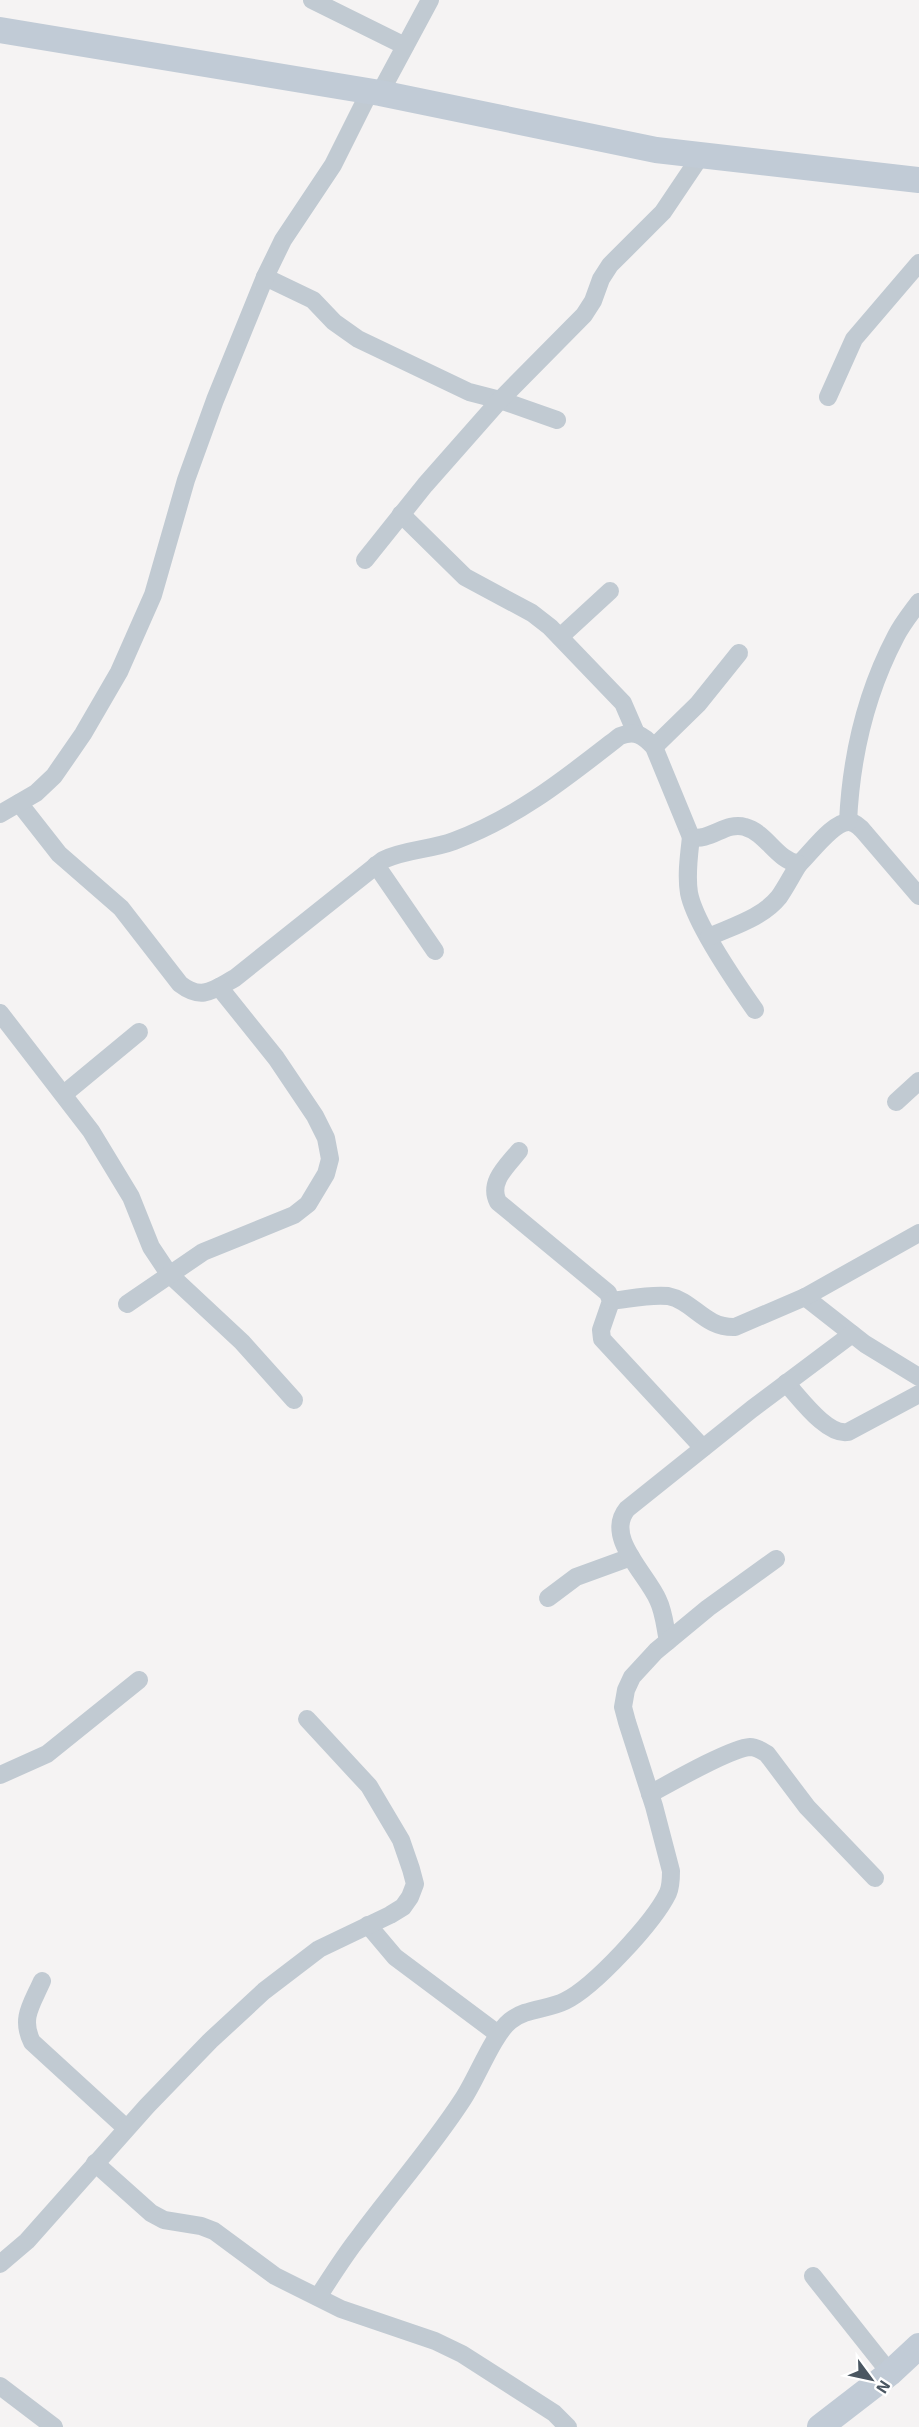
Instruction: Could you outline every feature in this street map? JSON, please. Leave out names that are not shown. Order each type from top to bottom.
[{"type":"main road","points":[[0,30],[375,92],[656,150],[919,180]]},
{"type":"main road","points":[[820,2427],[890,2373],[919,2346]]},
{"type":"street","points":[[312,0],[405,46]]},
{"type":"street","points":[[0,814],[36,793],[54,776],[83,734],[119,672],[153,595],[186,480],[215,400],[265,277],[283,240],[333,165],[430,0]]},
{"type":"street","points":[[365,560],[401,514],[500,400],[584,315],[610,265],[663,212],[702,154]]},
{"type":"street","points":[[828,397],[854,339],[919,263]]},
{"type":"street","points":[[265,277],[313,300],[334,322],[358,339],[469,392],[557,420]]},
{"type":"street","points":[[401,514],[465,577],[532,613],[560,637],[623,703],[636,733]]},
{"type":"street","points":[[560,637],[610,591]]},
{"type":"street","points":[[848,822],[853,762],[868,708],[881,669],[896,635],[919,602]]},
{"type":"street","points":[[654,747],[698,704],[740,653]]},
{"type":"street","points":[[19,803],[59,854],[121,908],[180,984],[190,992],[199,994],[219,987],[266,955],[376,866],[399,852],[455,841],[522,809],[552,789],[620,736],[636,733],[646,738],[654,747],[690,837],[689,893],[694,911],[734,980],[755,1010]]},
{"type":"street","points":[[709,937],[756,916],[768,908],[779,896],[799,864],[829,832],[848,822],[857,825],[866,833],[919,896]]},
{"type":"street","points":[[690,837],[698,839],[731,826],[743,826],[753,830],[786,860],[799,864]]},
{"type":"street","points":[[376,866],[435,951]]},
{"type":"street","points":[[127,1304],[203,1252],[294,1215],[308,1204],[326,1174],[330,1159],[326,1138],[315,1116],[281,1066],[219,987]]},
{"type":"street","points":[[0,1013],[91,1131],[131,1197],[152,1247],[169,1274],[250,1349],[294,1400]]},
{"type":"street","points":[[64,1094],[139,1032]]},
{"type":"street","points":[[896,1102],[919,1081]]},
{"type":"street","points":[[519,1151],[500,1174],[495,1186],[494,1194],[498,1202],[608,1293],[611,1301],[601,1330],[602,1339],[703,1448]]},
{"type":"street","points":[[611,1301],[668,1296],[682,1302],[710,1322],[723,1327],[735,1327],[805,1297],[919,1233]]},
{"type":"street","points":[[805,1297],[852,1334],[919,1377]]},
{"type":"street","points":[[668,1641],[658,1599],[631,1557],[620,1533],[618,1524],[620,1517],[703,1448],[852,1334]]},
{"type":"street","points":[[786,1383],[823,1422],[834,1431],[841,1433],[848,1432],[919,1394]]},
{"type":"street","points":[[548,1598],[576,1577],[631,1557]]},
{"type":"street","points":[[318,2297],[358,2238],[463,2099],[483,2066],[498,2034],[508,2022],[520,2014],[554,2006],[579,1992],[623,1951],[663,1902],[671,1881],[671,1871],[623,1707],[626,1690],[632,1677],[668,1641],[708,1608],[776,1559]]},
{"type":"street","points":[[0,1775],[47,1754],[139,1680]]},
{"type":"street","points":[[0,2264],[27,2241],[126,2128],[210,2041],[264,1991],[319,1949],[403,1907],[410,1897],[415,1884],[401,1840],[369,1786],[307,1719]]},
{"type":"street","points":[[650,1794],[725,1755],[749,1747],[759,1749],[767,1754],[807,1807],[875,1878]]},
{"type":"street","points":[[368,1925],[395,1957],[498,2034]]},
{"type":"street","points":[[42,1981],[28,2013],[26,2030],[32,2042],[126,2128]]},
{"type":"street","points":[[95,2163],[151,2213],[164,2220],[201,2226],[214,2231],[275,2276],[341,2308],[435,2341],[462,2354],[554,2413],[568,2427]]},
{"type":"street","points":[[813,2276],[890,2373]]},
{"type":"street","points":[[0,2386],[54,2427]]}]
